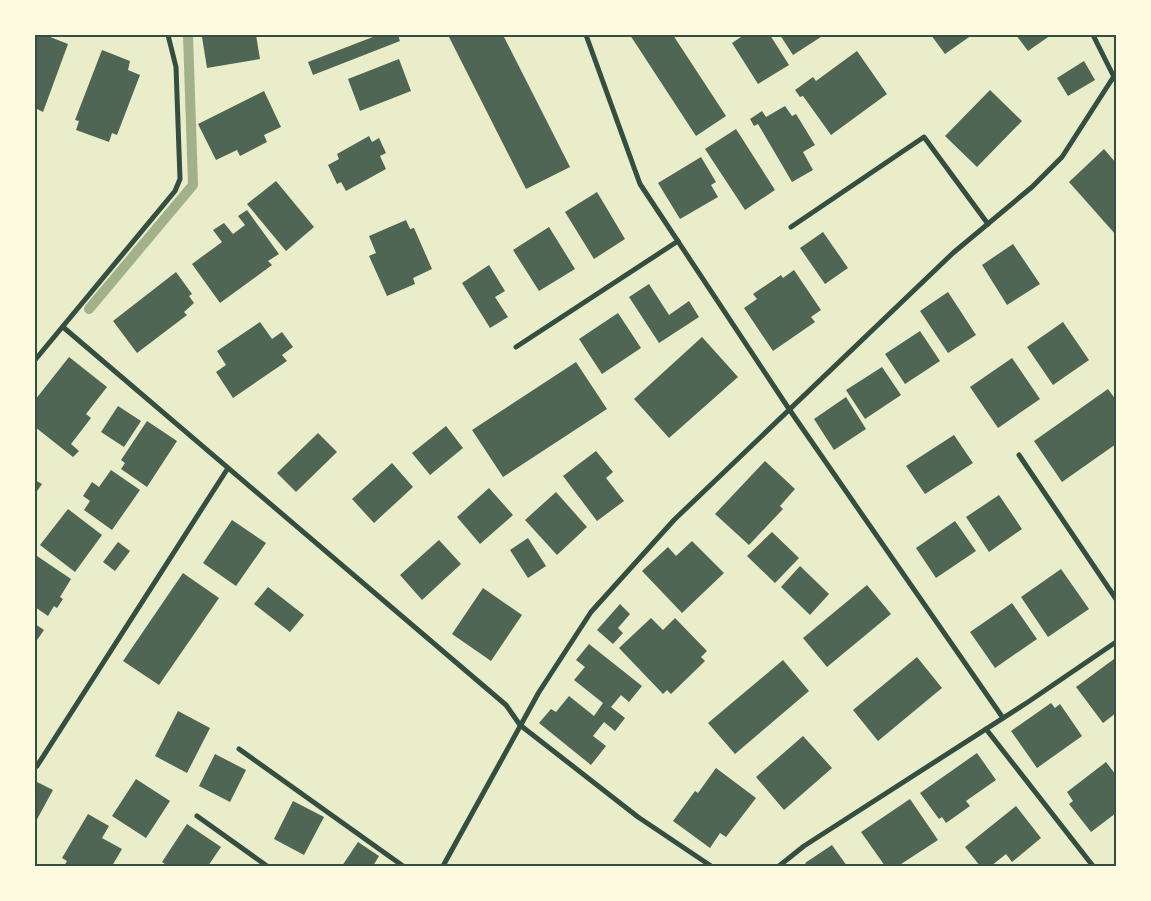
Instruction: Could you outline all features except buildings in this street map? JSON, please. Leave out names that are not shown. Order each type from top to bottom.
[{"type":"street","points":[[35,360],[175,192],[180,179],[176,67],[168,35]]},
{"type":"street","points":[[586,35],[640,184],[789,409],[1003,718]]},
{"type":"street","points":[[443,866],[520,725],[591,612],[674,520],[953,253],[1062,157],[1115,77],[1093,35]]},
{"type":"street","points":[[791,227],[924,137],[988,224]]},
{"type":"street","points":[[516,347],[678,241]]},
{"type":"street","points":[[63,326],[506,704],[520,725],[638,817],[711,866]]},
{"type":"street","points":[[1019,455],[1116,599]]},
{"type":"street","points":[[37,766],[228,468]]},
{"type":"street","points":[[779,866],[804,846],[1003,718],[1116,642]]},
{"type":"street","points":[[986,729],[1093,866]]},
{"type":"street","points":[[239,750],[403,866]]},
{"type":"street","points":[[197,816],[267,866]]},
{"type":"waterway","points":[[89,309],[193,185],[188,35]]}]
